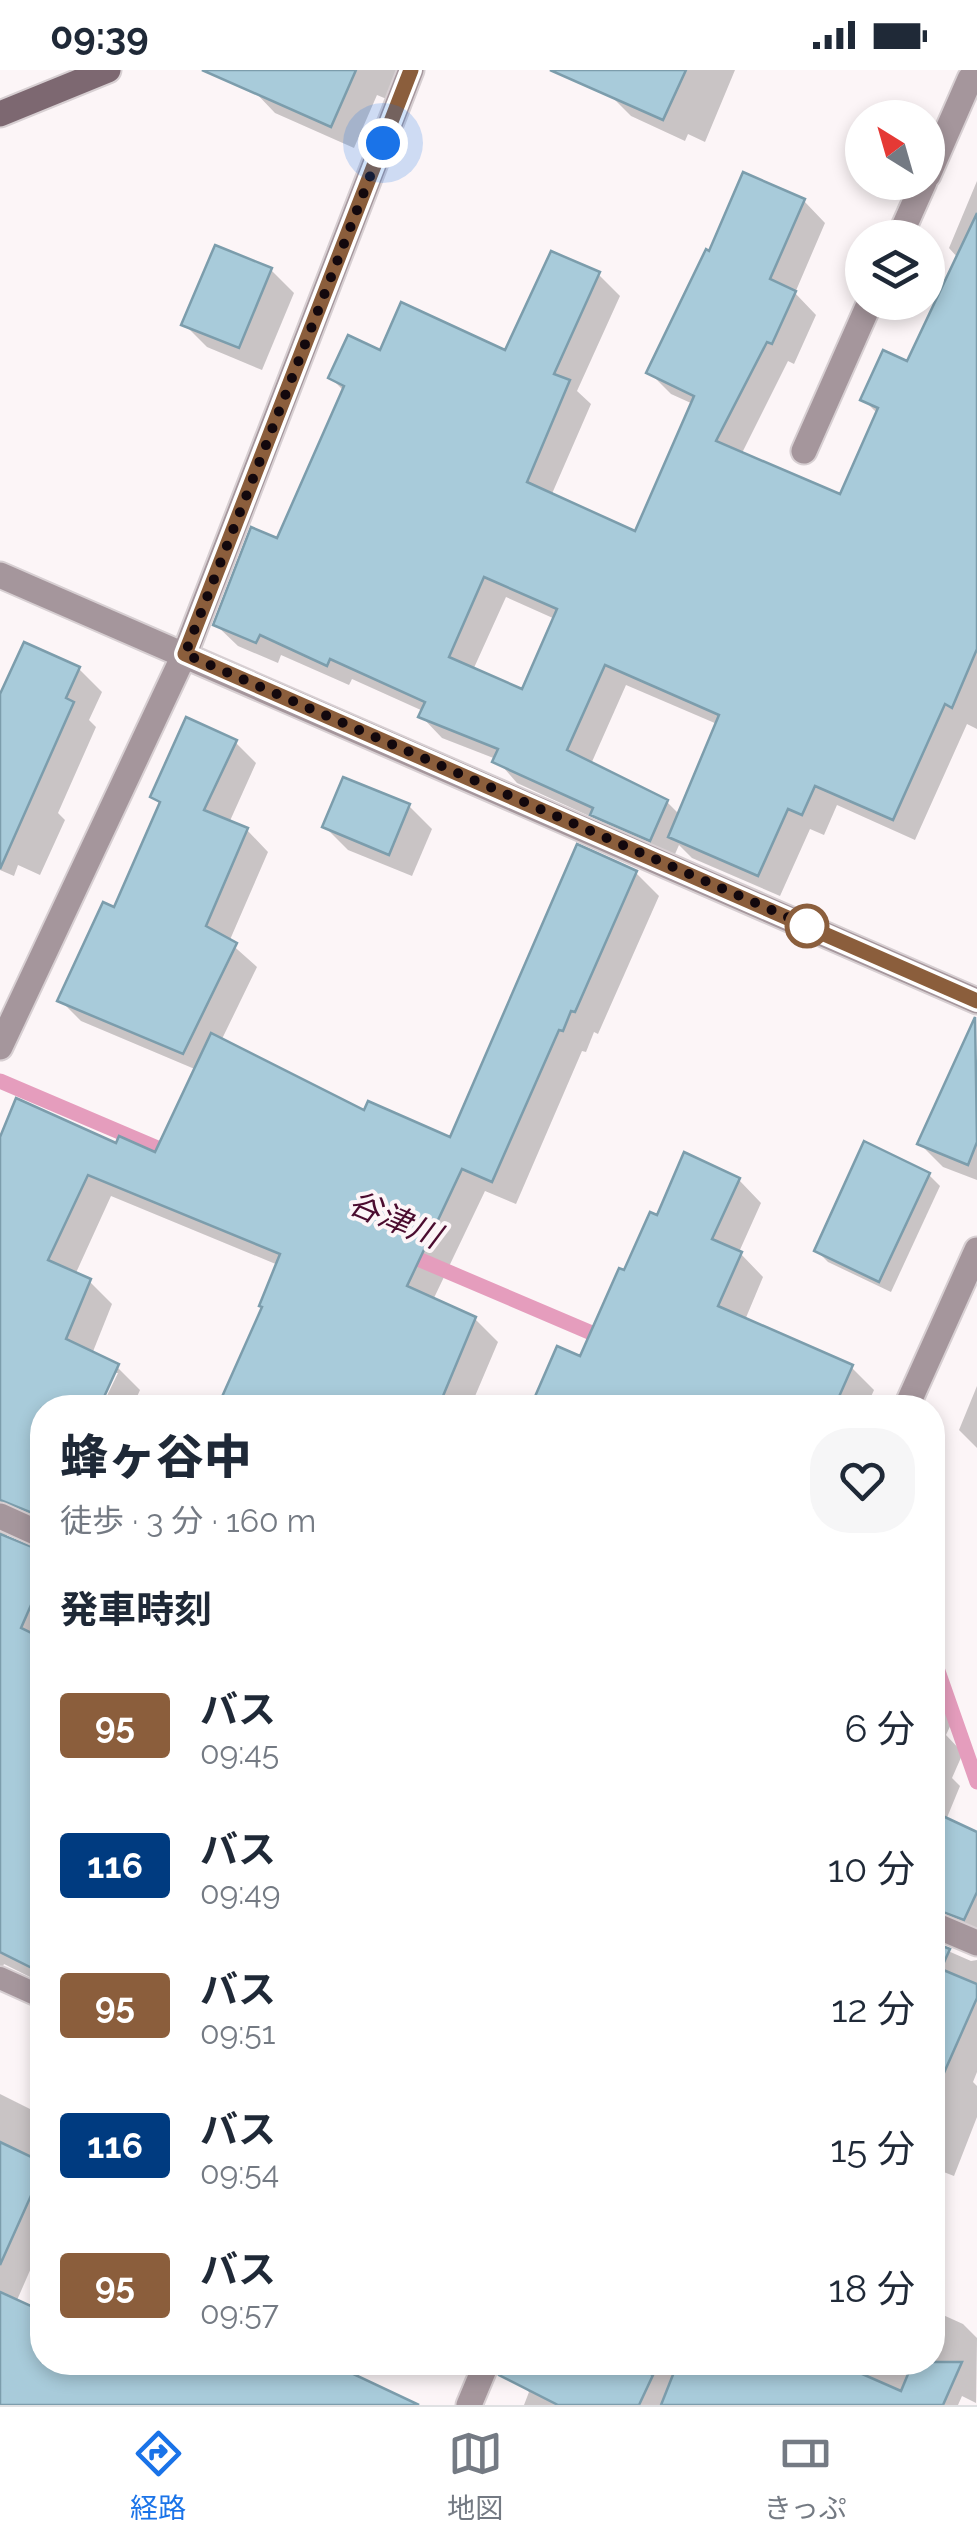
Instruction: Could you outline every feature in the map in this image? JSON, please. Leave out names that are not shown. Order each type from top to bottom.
[{"type":"street","points":[[0,114],[108,70]]},
{"type":"street","points":[[0,1046],[185,654],[411,70]]},
{"type":"street","points":[[945,131],[966,77]]},
{"type":"street","points":[[804,451],[862,320]]},
{"type":"street","points":[[0,575],[977,1001]]},
{"type":"street","points":[[912,1395],[977,1250]]},
{"type":"street","points":[[0,1516],[30,1530]]},
{"type":"street","points":[[945,1929],[977,1943]]},
{"type":"street","points":[[470,2405],[482,2375]]},
{"type":"lane","points":[[0,1978],[30,1992]]},
{"type":"building","points":[[202,70],[356,70],[331,127]]},
{"type":"building","points":[[550,70],[686,70],[663,120]]},
{"type":"building","points":[[743,172],[805,199],[770,279],[796,291],[772,344],[767,342],[716,441],[840,494],[878,408],[860,400],[883,350],[907,361],[926,320],[945,320],[945,281],[977,213],[977,649],[952,708],[945,704],[893,820],[815,786],[802,815],[788,809],[758,876],[668,837],[719,715],[605,665],[567,750],[668,800],[650,841],[590,815],[593,808],[492,762],[498,749],[418,717],[425,702],[330,659],[327,666],[260,635],[256,643],[213,625],[251,527],[277,538],[344,386],[328,378],[348,335],[380,350],[401,302],[505,350],[551,251],[600,272],[554,374],[570,380],[527,482],[635,531],[694,396],[646,373],[706,249],[709,251]],"holes":[[[484,577],[557,609],[522,689],[449,657]]]},
{"type":"building","points":[[215,245],[272,268],[239,348],[181,325]]},
{"type":"building","points":[[24,642],[80,667],[66,698],[74,702],[0,869],[0,694]]},
{"type":"building","points":[[186,717],[237,740],[204,810],[248,828],[206,926],[237,943],[183,1054],[57,1001],[103,902],[114,907],[160,802],[150,797]]},
{"type":"building","points":[[343,777],[410,804],[389,855],[322,827]]},
{"type":"building","points":[[577,844],[637,871],[575,1012],[571,1011],[563,1031],[559,1030],[492,1182],[462,1169],[407,1286],[476,1317],[443,1395],[223,1395],[262,1307],[259,1306],[280,1254],[88,1175],[48,1260],[91,1279],[66,1339],[119,1364],[105,1395],[30,1395],[30,1512],[0,1500],[0,1137],[16,1098],[116,1143],[119,1136],[155,1152],[211,1033],[364,1110],[368,1101],[450,1137]]},
{"type":"building","points":[[975,1017],[977,1142],[968,1165],[917,1144]]},
{"type":"building","points":[[864,1141],[930,1173],[879,1282],[814,1251]]},
{"type":"building","points":[[684,1152],[740,1178],[712,1239],[742,1252],[718,1306],[853,1365],[840,1395],[536,1395],[557,1346],[580,1356],[619,1268],[624,1270],[650,1212],[657,1215]]},
{"type":"building","points":[[0,1534],[30,1546],[30,1607],[21,1628],[30,1632],[30,1967],[0,1952]]},
{"type":"building","points":[[945,1817],[977,1832],[977,1892],[964,1920],[945,1913]]},
{"type":"building","points":[[945,1971],[977,1984],[977,1998],[945,2071]]},
{"type":"building","points":[[0,2142],[30,2156],[30,2198],[0,2265]]},
{"type":"building","points":[[0,2292],[30,2306],[30,2375],[356,2375],[419,2405],[0,2405]]},
{"type":"building","points":[[945,2362],[962,2362],[943,2405],[661,2405],[673,2375],[865,2375],[901,2391],[908,2375],[945,2375]]},
{"type":"building","points":[[499,2375],[653,2375],[639,2405],[558,2405]]},
{"type":"waterway","name":"谷津川","points":[[0,1081],[176,1156]]},
{"type":"waterway","name":"谷津川","points":[[404,1253],[608,1340]]},
{"type":"waterway","name":"谷津川","points":[[945,1691],[977,1782]]},
{"type":"bus line","name":"95","points":[[411,70],[185,654],[977,1001]]},
{"type":"route","points":[[383,143],[185,654],[822,932],[807,926]]}]
